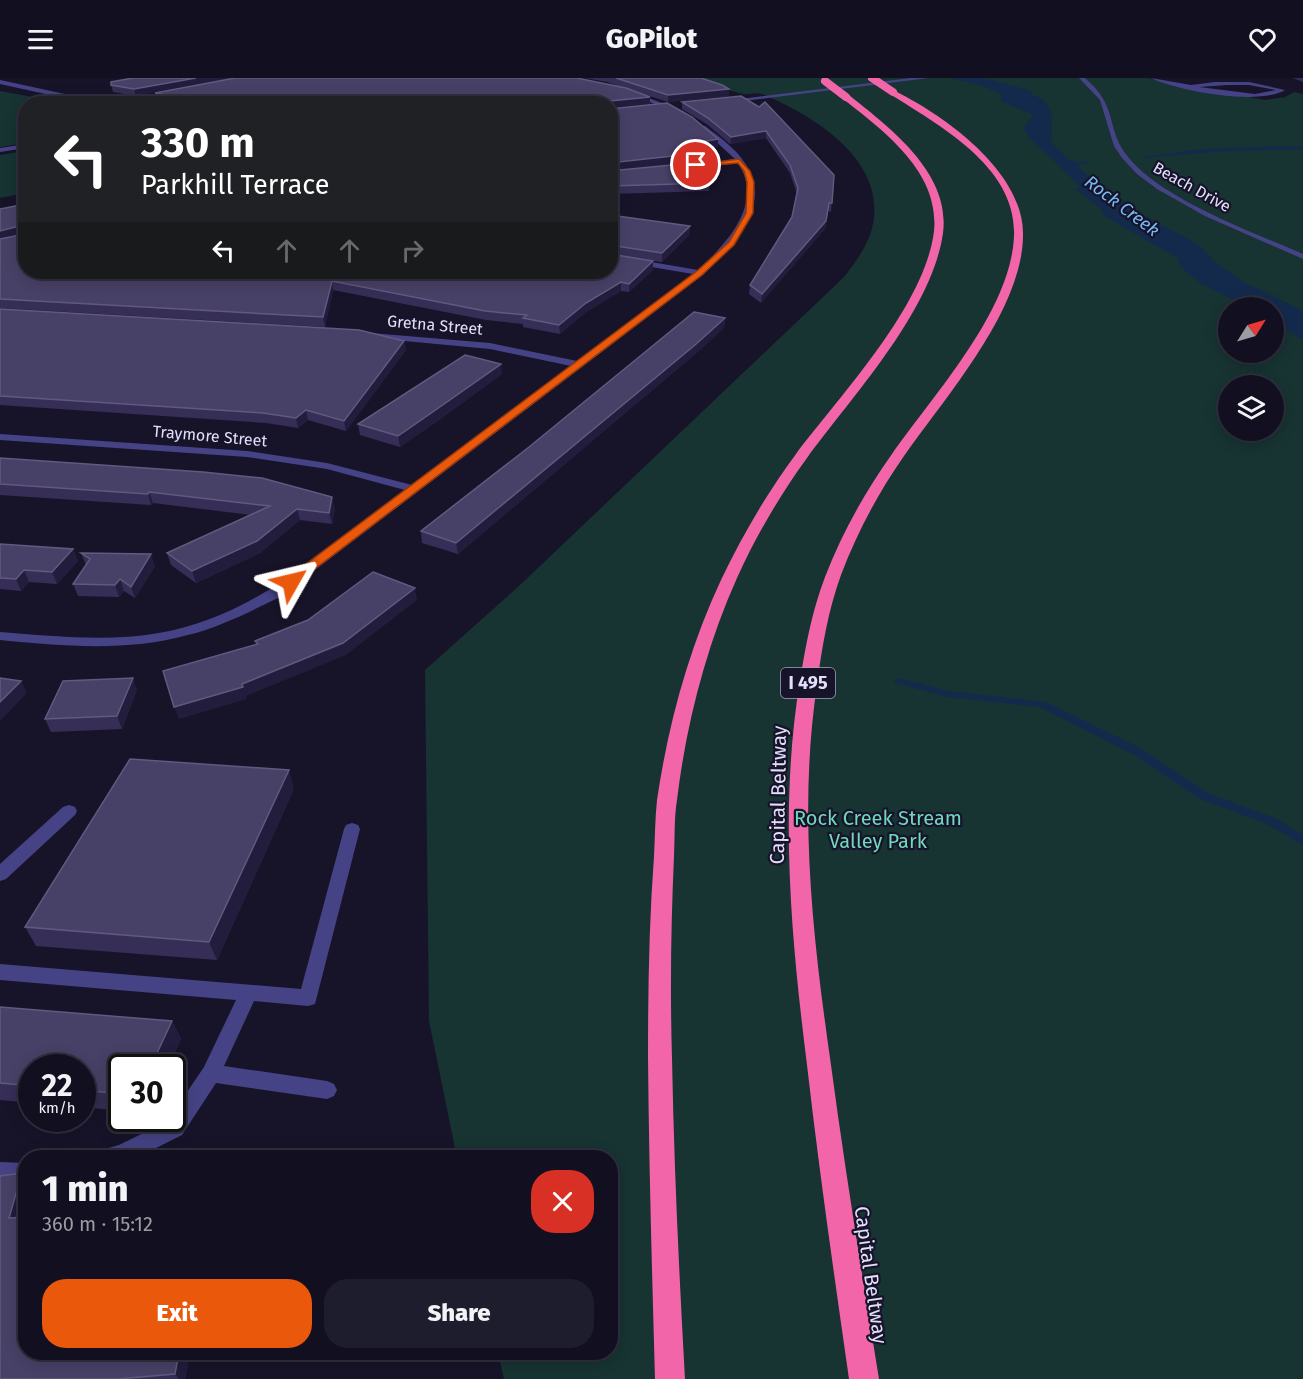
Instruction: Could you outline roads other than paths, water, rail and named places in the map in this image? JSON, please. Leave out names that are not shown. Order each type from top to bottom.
[{"type":"highway","name":"Capital Beltway","points":[[864,1379],[827,1132],[804,951],[796,821],[802,712],[821,612],[846,543],[880,481],[979,340],[1002,300],[1014,265],[1020,234],[1014,206],[1002,181],[986,161],[963,139],[892,87],[872,78]]},
{"type":"highway","points":[[669,1379],[661,1154],[658,931],[667,801],[689,695],[721,597],[757,526],[797,462],[898,326],[922,286],[935,254],[939,229],[938,204],[928,180],[917,163],[895,138],[822,80]]},
{"type":"street","points":[[715,102],[892,87],[926,78]]},
{"type":"street","name":"Beach Drive","points":[[1082,78],[1097,91],[1106,108],[1117,147],[1125,159],[1145,178],[1187,204],[1303,257]]},
{"type":"street","points":[[1154,78],[1193,86],[1246,96],[1274,95],[1282,90],[1266,85],[1238,82],[1193,86]]},
{"type":"street","points":[[0,82],[65,96]]},
{"type":"street","points":[[152,96],[185,90]]},
{"type":"street","points":[[0,636],[74,643],[118,643],[164,636],[208,625],[273,595],[700,273],[732,243],[749,213],[750,182],[747,171],[723,143],[683,112],[626,91]]},
{"type":"street","points":[[645,109],[683,112]]},
{"type":"street","points":[[0,150],[18,147]]},
{"type":"street","points":[[681,167],[739,161]]},
{"type":"street","points":[[618,258],[700,273]]},
{"type":"street","name":"Gretna Street","points":[[356,334],[415,337],[490,346],[578,364]]},
{"type":"street","name":"Traymore Street","points":[[0,437],[247,454],[327,466],[415,489]]},
{"type":"street","points":[[0,874],[69,811]]},
{"type":"street","points":[[0,972],[308,998],[352,829]]},
{"type":"street","points":[[130,1150],[175,1128],[211,1074],[249,993]]},
{"type":"street","points":[[211,1074],[327,1090]]},
{"type":"street","points":[[0,1172],[18,1173]]},
{"type":"water","name":"Rock Creek","points":[[949,78],[984,78],[1029,90],[1047,104],[1051,114],[1051,142],[1067,158],[1078,163],[1082,171],[1142,214],[1199,245],[1215,262],[1242,281],[1275,297],[1228,297],[1200,283],[1178,264],[1179,259],[1103,215],[1103,211],[1075,189],[1081,187],[1029,137],[1024,128],[1033,115],[1001,101],[1001,94],[980,85]]},
{"type":"water","name":"Rock Creek","points":[[1284,302],[1303,311],[1303,340],[1284,328]]},
{"type":"waterway","points":[[1146,157],[1224,149],[1303,148]]},
{"type":"waterway","points":[[1097,161],[1103,161]]},
{"type":"waterway","points":[[1067,165],[1087,162]]},
{"type":"waterway","points":[[899,681],[948,694],[1042,704],[1138,752],[1204,796],[1271,821],[1303,841]]},
{"type":"park label","name":"Rock Creek Stream Valley Park","points":[[878,830]]}]
